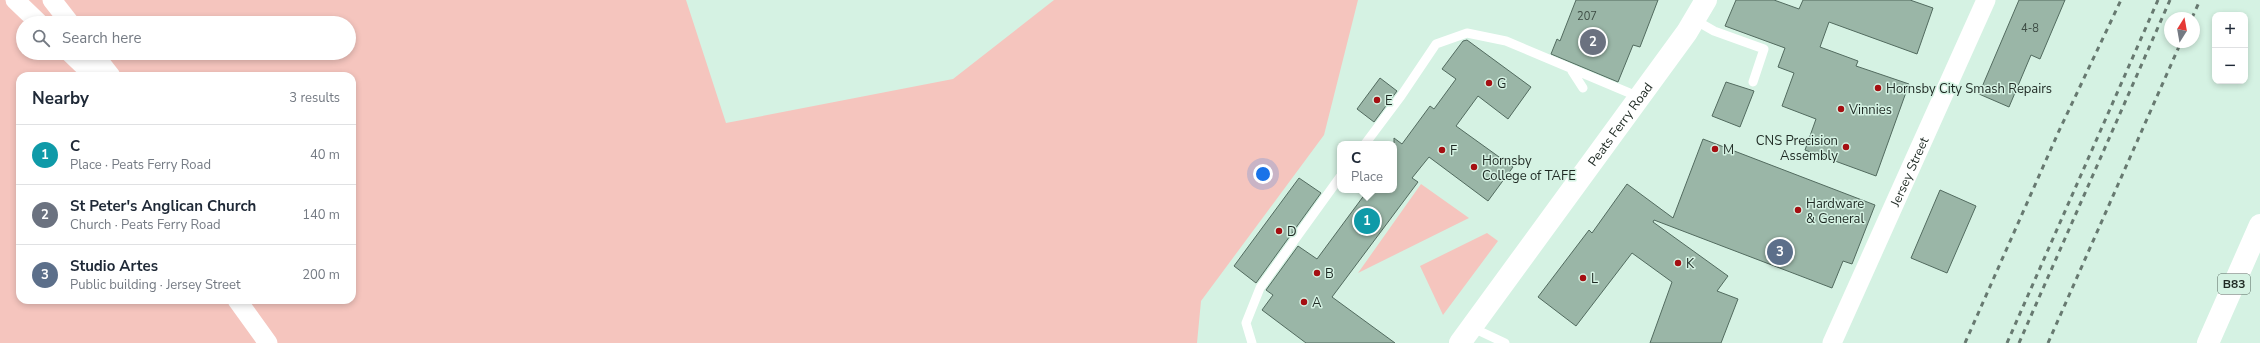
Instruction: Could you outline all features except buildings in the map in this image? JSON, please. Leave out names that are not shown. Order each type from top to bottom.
[{"type":"main road","name":"Peats Ferry Road","points":[[1466,335],[1695,20],[1706,0]]},
{"type":"main road","name":"B83","points":[[2208,343],[2260,225]]},
{"type":"street","points":[[15,0],[32,16]]},
{"type":"street","points":[[52,0],[65,16]]},
{"type":"street","name":"Jersey Street","points":[[1832,343],[1986,0]]},
{"type":"street","points":[[77,60],[90,72]]},
{"type":"street","points":[[98,60],[108,72]]},
{"type":"street","points":[[240,304],[268,343]]},
{"type":"lane","points":[[1695,20],[1714,31],[1764,49],[1753,82]]},
{"type":"lane","points":[[1367,141],[1401,96],[1436,44],[1467,33],[1506,41],[1572,71],[1639,97]]},
{"type":"lane","points":[[1572,71],[1583,88]]},
{"type":"lane","points":[[1252,343],[1246,323],[1260,288],[1337,182]]},
{"type":"lane","points":[[1466,335],[1505,343]]},
{"type":"shaded area","points":[[0,0],[686,0],[726,123],[953,79],[1054,0],[1358,0],[1324,135],[1201,301],[1197,343],[0,343]]},
{"type":"shaded area","points":[[1421,184],[1469,218],[1358,273]]},
{"type":"shaded area","points":[[1487,233],[1498,241],[1443,315],[1420,266]]},
{"type":"railway","points":[[1965,343],[2058,133],[2121,0]]},
{"type":"railway","points":[[2007,343],[2158,0]]},
{"type":"railway","points":[[2019,343],[2170,0]]},
{"type":"railway","points":[[2195,12],[2200,0]]},
{"type":"railway","points":[[2048,343],[2178,48]]},
{"type":"place","name":"St Peter's Anglican Church","points":[[1593,42]]},
{"type":"place","name":"G","points":[[1489,83]]},
{"type":"place","name":"Hornsby City Smash Repairs","points":[[1878,88]]},
{"type":"place","name":"E","points":[[1377,100]]},
{"type":"place","name":"Vinnies","points":[[1841,109]]},
{"type":"place","name":"CNS Precision Assembly","points":[[1846,147]]},
{"type":"place","name":"M","points":[[1715,149]]},
{"type":"place","name":"F","points":[[1442,150]]},
{"type":"place","name":"Hornsby College of TAFE","points":[[1474,167]]},
{"type":"place","name":"Hardware & General","points":[[1798,210]]},
{"type":"place","name":"C","points":[[1367,221]]},
{"type":"place","name":"D","points":[[1279,231]]},
{"type":"place","name":"Studio Artes","points":[[1780,252]]},
{"type":"place","name":"K","points":[[1678,263]]},
{"type":"place","name":"B","points":[[1317,273]]},
{"type":"place","name":"L","points":[[1583,278]]},
{"type":"place","name":"A","points":[[1304,302]]}]
